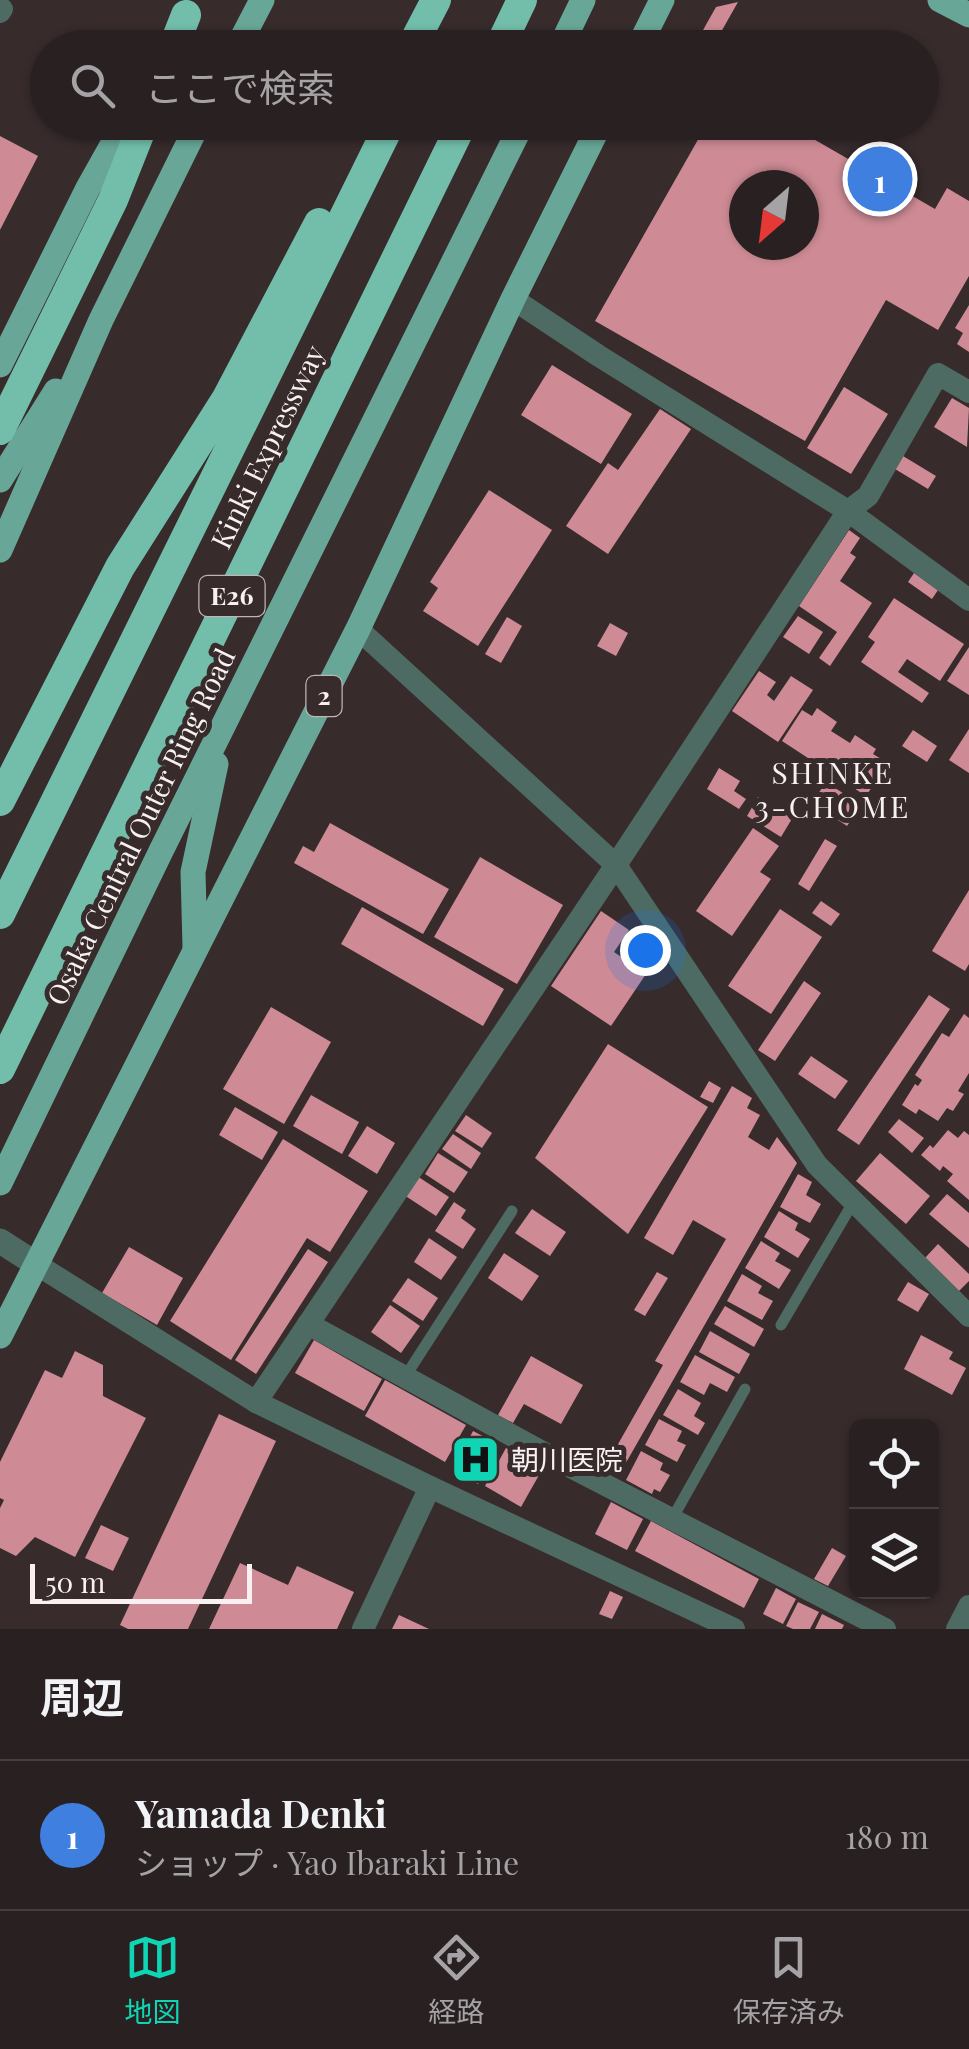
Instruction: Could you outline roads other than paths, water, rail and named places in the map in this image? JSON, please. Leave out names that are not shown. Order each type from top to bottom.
[{"type":"highway","points":[[421,30],[436,0]]},
{"type":"highway","points":[[437,30],[452,0]]},
{"type":"highway","points":[[508,30],[522,0]]},
{"type":"highway","points":[[0,430],[113,200],[137,140]]},
{"type":"highway","points":[[0,800],[120,568],[227,398],[363,140]]},
{"type":"highway","name":"Kinki Expressway","points":[[0,914],[382,140]]},
{"type":"highway","name":"Kinki Expressway","points":[[0,1069],[454,140]]},
{"type":"highway","points":[[0,769],[64,672]]},
{"type":"highway","points":[[0,1088],[46,978]]},
{"type":"main road","points":[[246,30],[262,0]]},
{"type":"main road","points":[[569,30],[584,0]]},
{"type":"main road","points":[[647,30],[662,0]]},
{"type":"main road","points":[[940,0],[969,15]]},
{"type":"main road","points":[[1,361],[115,140]]},
{"type":"main road","points":[[0,550],[101,320],[190,140]]},
{"type":"main road","name":"Osaka Central Outer Ring Road","points":[[0,1184],[160,851],[515,140]]},
{"type":"main road","name":"2","points":[[0,1336],[358,629],[592,140]]},
{"type":"main road","points":[[0,480],[101,320]]},
{"type":"main road","points":[[195,952],[193,872],[223,730]]},
{"type":"street","points":[[513,299],[848,510],[969,600]]},
{"type":"street","points":[[256,1402],[616,865],[848,510],[868,496],[938,374],[969,392]]},
{"type":"street","points":[[358,629],[616,865],[818,1165],[969,1316]]},
{"type":"street","points":[[0,1241],[256,1402],[734,1629]]},
{"type":"street","points":[[308,1324],[885,1629]]},
{"type":"street","points":[[363,1629],[430,1487]]},
{"type":"street","points":[[958,1629],[969,1606]]},
{"type":"lane","points":[[781,1325],[854,1201]]},
{"type":"lane","points":[[405,1377],[512,1211]]},
{"type":"lane","points":[[672,1519],[745,1389]]},
{"type":"place","name":"Yamada Denki","points":[[880,179]]},
{"type":"place","name":"朝川医院","points":[[476,1460]]},
{"type":"district","name":"SHINKE 3-CHOME","points":[[833,791]]}]
